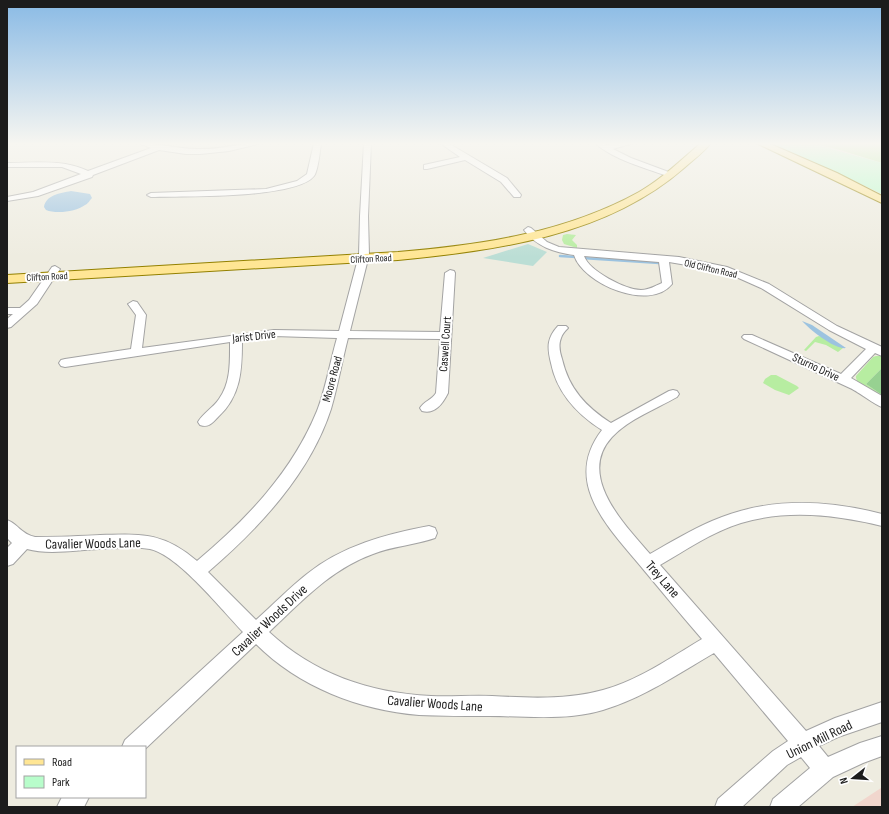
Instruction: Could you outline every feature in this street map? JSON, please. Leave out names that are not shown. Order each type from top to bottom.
[{"type":"main road","name":"Clifton Road","points":[[7,279],[53,273],[448,251],[579,222],[613,209],[644,193],[656,181]]},
{"type":"main road","points":[[845,181],[882,200]]},
{"type":"main road","points":[[855,181],[882,194]]},
{"type":"main road","name":"Clifton Road","points":[[7,272],[53,273]]},
{"type":"street","points":[[7,199],[36,194],[72,181]]},
{"type":"street","points":[[151,195],[266,191],[288,187],[301,181]]},
{"type":"street","name":"Moore Road","points":[[196,572],[219,553],[259,513],[286,480],[305,452],[316,430],[324,408],[364,255],[366,181]]},
{"type":"street","points":[[505,181],[517,195]]},
{"type":"street","name":"Old Clifton Road","points":[[531,232],[544,244],[557,250],[578,254],[664,259],[724,269],[750,278],[783,296],[833,328],[878,350]]},
{"type":"street","points":[[578,254],[582,263],[595,275],[629,291],[637,293],[646,293],[661,288],[667,284],[668,278],[664,259]]},
{"type":"street","points":[[7,325],[33,302],[53,273]]},
{"type":"street","name":"Caswell Court","points":[[427,408],[437,402],[442,393],[450,274]]},
{"type":"street","points":[[133,304],[141,315],[136,352]]},
{"type":"street","points":[[7,311],[24,311]]},
{"type":"street","points":[[562,328],[555,336],[553,344],[561,380],[568,393],[579,405],[612,430]]},
{"type":"street","name":"Jarist Drive","points":[[65,363],[274,333],[446,336]]},
{"type":"street","name":"Sturno Drive","points":[[748,337],[843,380],[866,392],[882,403]]},
{"type":"street","points":[[205,422],[220,409],[231,391],[236,367],[236,338]]},
{"type":"street","points":[[843,380],[878,350]]},
{"type":"street","name":"Trey Lane","points":[[673,394],[612,430],[604,439],[595,455],[593,470],[595,487],[600,501],[613,522],[649,562],[825,769]]},
{"type":"street","points":[[649,562],[721,524],[769,510],[798,508],[832,510],[882,520]]},
{"type":"street","points":[[7,527],[16,538],[24,542],[7,558]]},
{"type":"street","name":"Cavalier Woods Drive","points":[[133,746],[313,579],[344,559],[379,543],[429,533]]},
{"type":"street","name":"Cavalier Woods Lane","points":[[24,542],[51,544],[146,541],[168,548],[186,562],[277,651],[302,668],[320,679],[343,689],[369,697],[414,704],[546,708],[602,700],[626,692],[646,682],[716,641]]},
{"type":"street","name":"Union Mill Road","points":[[726,807],[780,758],[803,743],[835,728],[882,712]]},
{"type":"street","points":[[781,807],[825,769],[860,753],[882,746]]},
{"type":"street","points":[[68,807],[77,798]]},
{"type":"shaded area","points":[[71,191],[90,194],[92,198],[88,203],[71,211],[55,212],[46,210],[44,207],[45,203],[51,197]]},
{"type":"shaded area","points":[[528,244],[547,252],[533,266],[483,258]]},
{"type":"shaded area","points":[[802,321],[812,325],[846,348],[835,346],[816,334]]},
{"type":"shaded area","points":[[881,788],[882,807],[852,807]]},
{"type":"green space","points":[[855,181],[882,181],[882,194]]},
{"type":"green space","points":[[563,235],[576,235],[572,240],[577,245],[577,248],[564,244],[562,240]]},
{"type":"green space","points":[[819,336],[826,338],[843,348],[838,352],[826,345],[815,342],[806,351],[804,350],[816,337]]},
{"type":"green space","points":[[882,356],[882,368],[866,384],[882,395],[882,398],[862,386],[857,380],[856,376],[873,357]]},
{"type":"green space","points":[[882,368],[882,395],[866,384]]},
{"type":"green space","points":[[771,375],[776,375],[799,388],[789,395],[775,390],[763,383],[765,379]]},
{"type":"waterway","points":[[560,256],[576,257]]},
{"type":"waterway","points":[[582,258],[659,263]]}]
